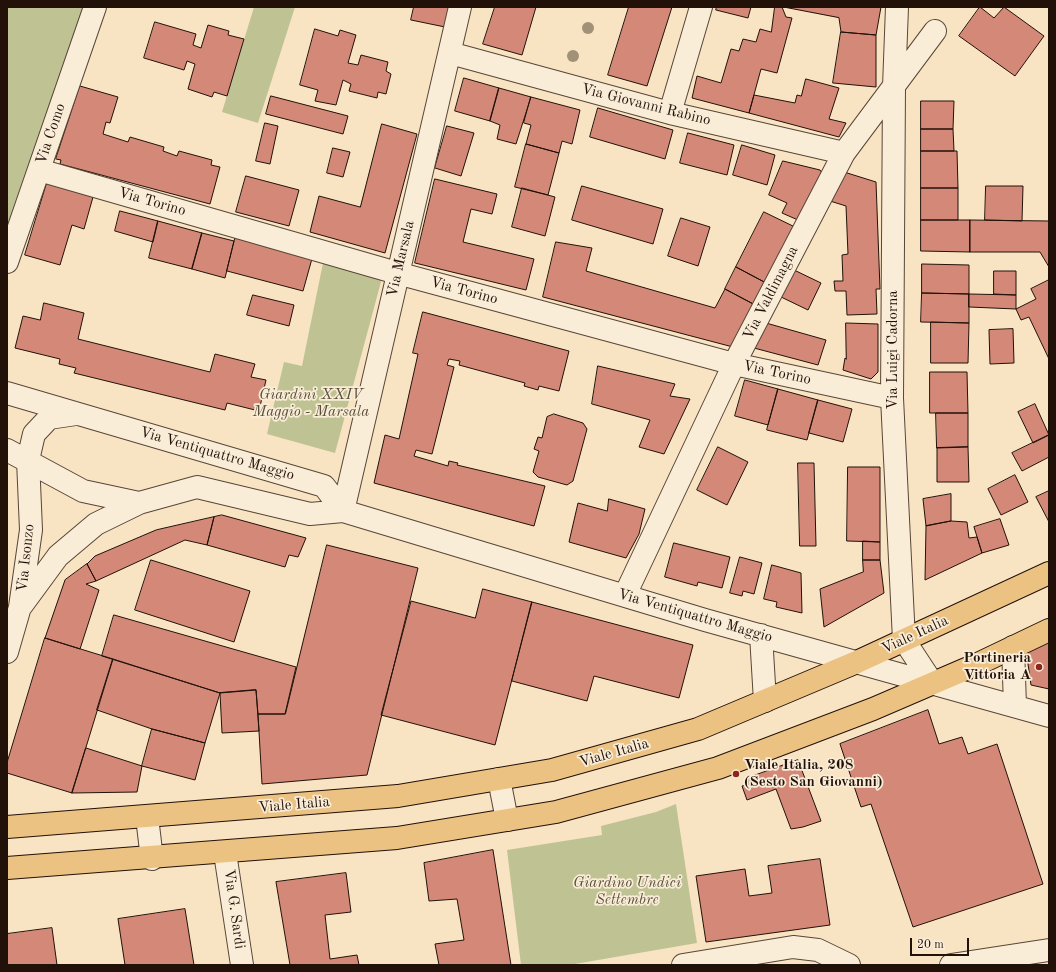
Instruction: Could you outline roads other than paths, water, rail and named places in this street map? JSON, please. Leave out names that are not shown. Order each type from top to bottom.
[{"type":"main road","name":"Viale Italia","points":[[7,827],[398,796],[552,770],[698,729],[857,662],[1049,573]]},
{"type":"main road","points":[[7,868],[152,859],[397,838],[556,812],[718,768],[933,684],[1049,630]]},
{"type":"street","name":"Via Como","points":[[7,262],[95,7]]},
{"type":"street","name":"Via Marsala","points":[[343,511],[397,273],[460,7]]},
{"type":"street","points":[[670,112],[701,7]]},
{"type":"street","name":"Via Luigi Cadorna","points":[[896,7],[892,398],[904,640]]},
{"type":"street","name":"Via Valdimagna","points":[[625,596],[734,364],[844,153],[935,31]]},
{"type":"street","name":"Via Giovanni Rabino","points":[[450,53],[670,112],[844,153]]},
{"type":"street","name":"Via Torino","points":[[39,170],[397,273],[734,364],[892,398]]},
{"type":"street","name":"Via Ventiquattro Maggio","points":[[7,393],[324,486],[343,511]]},
{"type":"street","name":"Via Ventiquattro Maggio","points":[[28,460],[34,434],[49,418],[80,414]]},
{"type":"street","name":"Via Ventiquattro Maggio","points":[[7,450],[83,491],[139,502],[197,487],[310,514],[343,511],[625,596],[1049,716]]},
{"type":"street","name":"Via Isonzo","points":[[7,652],[20,607],[31,530],[28,460]]},
{"type":"street","name":"Via Isonzo","points":[[20,607],[58,556],[96,524],[139,502]]},
{"type":"street","points":[[761,635],[765,701]]},
{"type":"street","points":[[904,640],[933,684]]},
{"type":"street","points":[[1013,647],[1015,706]]},
{"type":"street","points":[[499,779],[507,820]]},
{"type":"street","points":[[147,817],[152,859]]},
{"type":"street","name":"Via G. Sardi","points":[[225,853],[242,965]]},
{"type":"street","points":[[683,965],[793,947],[818,950],[849,965]]},
{"type":"street","points":[[951,965],[1049,950]]},
{"type":"place","name":"Portineria Vittoria A","points":[[1039,667]]},
{"type":"place","name":"Viale Italia, 208 (Sesto San Giovanni)","points":[[736,774]]},
{"type":"park label","name":"Giardini XXIV Maggio - Marsala","points":[[311,404]]},
{"type":"park label","name":"Giardino Undici Settembre","points":[[627,892]]}]
